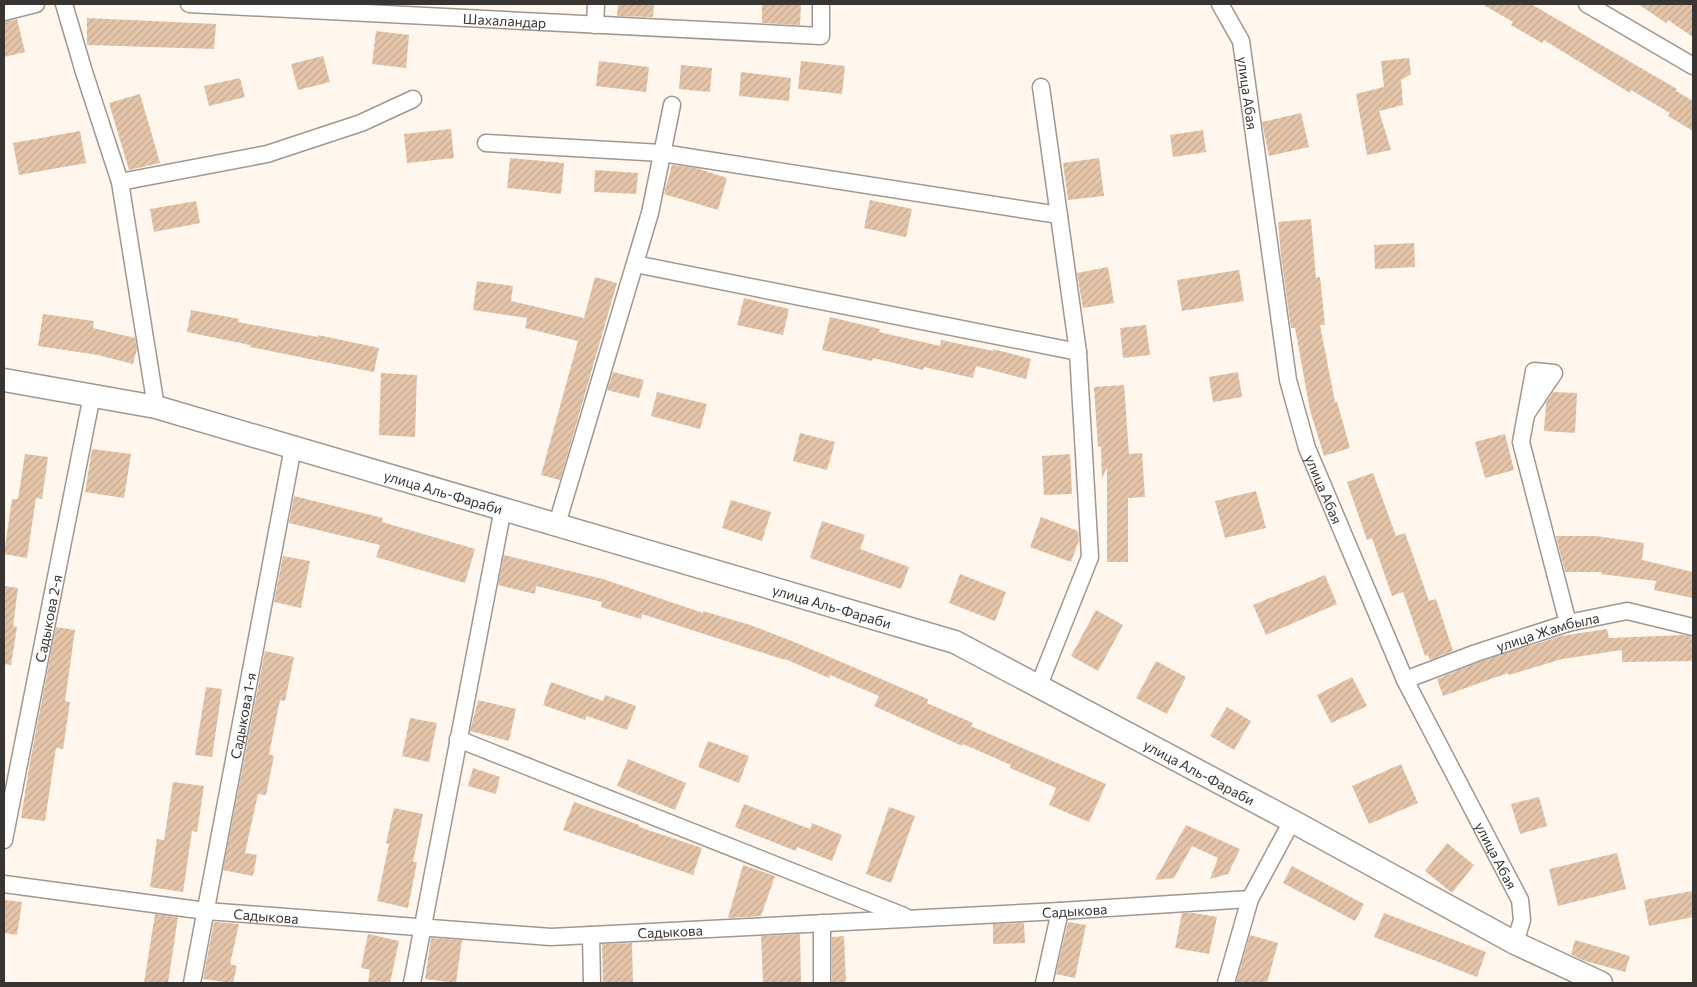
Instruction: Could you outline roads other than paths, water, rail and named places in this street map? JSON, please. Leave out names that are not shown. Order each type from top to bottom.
[{"type":"main road","name":"улица Аль-Фараби","points":[[4,380],[156,406],[955,642],[1039,685],[1515,942],[1600,983]]},
{"type":"street","points":[[4,12],[36,4]]},
{"type":"street","points":[[64,4],[120,182],[156,406]]},
{"type":"street","name":"Шахаландар","points":[[189,4],[385,9],[595,25],[821,36],[821,4]]},
{"type":"street","points":[[595,25],[596,4]]},
{"type":"street","name":"улица Абая","points":[[1220,4],[1241,41],[1288,380],[1307,448],[1405,680],[1520,900],[1522,920],[1515,942]]},
{"type":"street","points":[[1587,4],[1693,66]]},
{"type":"street","points":[[1039,685],[1090,557],[1078,352],[1041,87]]},
{"type":"street","points":[[120,182],[267,154],[361,123],[413,99]]},
{"type":"street","points":[[558,524],[650,213],[672,105]]},
{"type":"street","points":[[486,142],[662,153],[1059,215]]},
{"type":"street","points":[[635,264],[1078,352]]},
{"type":"street","name":"Садыкова 2-я","points":[[4,840],[92,396]]},
{"type":"street","points":[[1527,413],[1522,442],[1568,623]]},
{"type":"street","name":"Садыкова 1-я","points":[[192,983],[293,446]]},
{"type":"street","points":[[412,983],[503,508]]},
{"type":"street","name":"улица Жамбыла","points":[[1405,680],[1476,653],[1568,623],[1627,611],[1693,627]]},
{"type":"street","points":[[458,739],[910,919]]},
{"type":"street","points":[[1226,983],[1250,899],[1292,821]]},
{"type":"street","name":"Садыкова","points":[[4,884],[206,911],[551,937],[1060,911],[1250,899]]},
{"type":"street","points":[[1044,983],[1060,911]]},
{"type":"street","points":[[822,923],[822,983]]},
{"type":"street","points":[[590,935],[592,983]]}]
